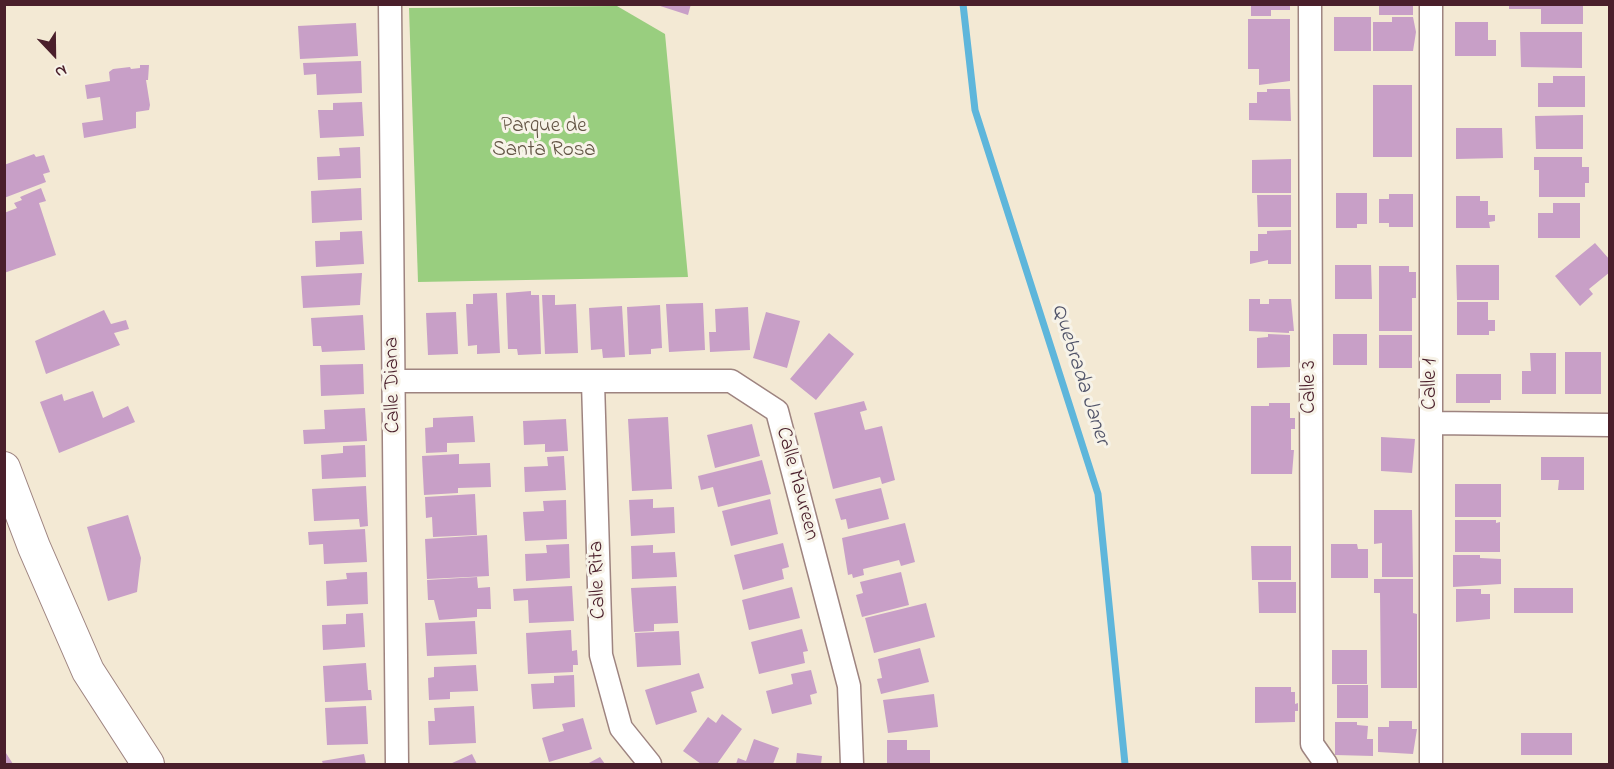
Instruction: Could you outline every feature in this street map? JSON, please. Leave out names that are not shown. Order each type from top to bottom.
[{"type":"main road","points":[[4,468],[34,547],[88,671],[148,765]]},
{"type":"street","name":"Calle Diana","points":[[390,4],[397,765]]},
{"type":"street","name":"Calle 3","points":[[1310,4],[1312,744],[1326,765]]},
{"type":"street","name":"Calle 1","points":[[1431,4],[1431,765]]},
{"type":"street","name":"Calle Maureen","points":[[394,381],[731,381],[777,411],[849,686],[852,765]]},
{"type":"street","name":"Calle Rita","points":[[593,382],[601,655],[621,728],[650,765]]},
{"type":"street","points":[[1432,423],[1610,425]]},
{"type":"green space","name":"Parque de Santa Rosa","points":[[617,6],[665,34],[688,277],[418,282],[409,8]]},
{"type":"building","points":[[654,4],[691,4],[688,15]]},
{"type":"building","points":[[1379,4],[1413,4],[1413,15],[1379,15]]},
{"type":"building","points":[[1509,4],[1583,4],[1583,24],[1541,24],[1541,9],[1509,9]]},
{"type":"building","points":[[1251,5],[1290,5],[1290,10],[1271,10],[1271,16],[1251,16]]},
{"type":"building","points":[[1334,17],[1371,17],[1371,51],[1334,51]]},
{"type":"building","points":[[1392,17],[1413,17],[1416,32],[1413,51],[1373,51],[1373,22],[1392,22]]},
{"type":"building","points":[[1248,19],[1290,19],[1290,81],[1259,85],[1259,69],[1248,69]]},
{"type":"building","points":[[1455,22],[1488,22],[1488,40],[1496,40],[1496,56],[1455,56]]},
{"type":"building","points":[[356,23],[358,56],[300,59],[298,26]]},
{"type":"building","points":[[1520,32],[1582,32],[1582,68],[1521,67]]},
{"type":"building","points":[[361,61],[362,93],[317,95],[316,74],[304,75],[303,63]]},
{"type":"building","points":[[140,65],[149,65],[148,80],[146,80],[150,105],[149,110],[136,112],[136,128],[84,138],[82,123],[103,120],[100,97],[87,99],[85,85],[110,81],[109,72],[113,69],[140,68]]},
{"type":"building","points":[[1553,76],[1585,76],[1585,107],[1538,107],[1538,83],[1553,83]]},
{"type":"building","points":[[1373,85],[1412,85],[1412,157],[1373,157]]},
{"type":"building","points":[[1267,89],[1290,89],[1291,121],[1249,120],[1249,103],[1257,103],[1257,92],[1267,92]]},
{"type":"building","points":[[362,102],[364,136],[320,138],[318,110],[333,110],[333,103]]},
{"type":"building","points":[[1583,115],[1583,149],[1536,149],[1535,116]]},
{"type":"building","points":[[1456,128],[1502,128],[1503,158],[1456,159]]},
{"type":"building","points":[[360,147],[361,178],[318,180],[317,157],[340,156],[339,148]]},
{"type":"building","points":[[34,154],[36,157],[44,155],[50,172],[43,174],[46,182],[4,198],[4,165]]},
{"type":"building","points":[[1534,157],[1582,157],[1582,167],[1589,167],[1589,183],[1585,183],[1585,197],[1539,197],[1539,170],[1534,170]]},
{"type":"building","points":[[1291,159],[1291,193],[1252,193],[1252,160]]},
{"type":"building","points":[[41,188],[46,201],[39,203],[56,255],[4,273],[4,213],[17,208],[14,203],[22,200],[20,197]]},
{"type":"building","points":[[361,188],[362,220],[312,223],[311,191]]},
{"type":"building","points":[[1336,193],[1367,193],[1367,224],[1357,224],[1357,228],[1336,228]]},
{"type":"building","points":[[1389,194],[1413,194],[1413,227],[1389,227],[1389,223],[1379,223],[1379,199],[1389,199]]},
{"type":"building","points":[[1257,195],[1291,195],[1291,227],[1258,227]]},
{"type":"building","points":[[1456,196],[1480,196],[1480,201],[1488,201],[1488,215],[1495,215],[1495,221],[1489,222],[1490,228],[1456,228]]},
{"type":"building","points":[[1553,203],[1580,203],[1580,238],[1538,238],[1538,213],[1553,213]]},
{"type":"building","points":[[1291,230],[1291,264],[1268,264],[1268,260],[1250,264],[1250,251],[1258,251],[1258,234],[1267,234],[1267,231]]},
{"type":"building","points":[[362,231],[364,264],[316,267],[315,241],[340,240],[340,232]]},
{"type":"building","points":[[1595,243],[1610,260],[1610,272],[1589,289],[1593,294],[1580,306],[1555,276]]},
{"type":"building","points":[[1335,265],[1371,265],[1372,299],[1335,299]]},
{"type":"building","points":[[1456,265],[1499,265],[1499,300],[1457,300]]},
{"type":"building","points":[[1379,266],[1409,266],[1409,272],[1416,272],[1416,298],[1412,298],[1412,331],[1379,331]]},
{"type":"building","points":[[362,273],[360,305],[303,308],[301,276]]},
{"type":"building","points":[[531,291],[531,295],[539,295],[541,354],[518,355],[517,349],[508,349],[506,293]]},
{"type":"building","points":[[497,293],[500,353],[477,354],[477,345],[468,346],[466,304],[473,304],[473,294]]},
{"type":"building","points":[[542,295],[555,295],[555,305],[576,304],[578,353],[545,354]]},
{"type":"building","points":[[1249,299],[1260,299],[1260,304],[1269,304],[1269,299],[1291,299],[1294,331],[1289,331],[1289,333],[1249,331]]},
{"type":"building","points":[[1457,302],[1488,302],[1488,320],[1495,320],[1495,331],[1489,331],[1489,335],[1457,335]]},
{"type":"building","points":[[703,303],[705,350],[669,352],[666,304]]},
{"type":"building","points":[[660,305],[662,348],[651,349],[651,354],[629,355],[627,307]]},
{"type":"building","points":[[622,306],[625,357],[603,358],[602,349],[591,350],[589,308]]},
{"type":"building","points":[[748,307],[750,350],[710,352],[709,332],[716,332],[715,309]]},
{"type":"building","points":[[104,310],[111,324],[126,320],[129,329],[114,333],[120,345],[46,374],[35,341]]},
{"type":"building","points":[[456,312],[458,354],[428,355],[426,313]]},
{"type":"building","points":[[766,312],[800,321],[787,368],[753,358]]},
{"type":"building","points":[[363,315],[365,350],[322,352],[321,346],[313,346],[311,318]]},
{"type":"building","points":[[829,333],[854,354],[816,400],[790,379]]},
{"type":"building","points":[[1268,334],[1290,335],[1290,367],[1257,368],[1257,338],[1268,337]]},
{"type":"building","points":[[1333,334],[1367,334],[1367,365],[1333,365]]},
{"type":"building","points":[[1379,335],[1412,335],[1412,368],[1379,368]]},
{"type":"building","points":[[1565,352],[1601,352],[1601,394],[1565,394]]},
{"type":"building","points":[[1530,353],[1556,353],[1556,394],[1522,394],[1522,371],[1531,371]]},
{"type":"building","points":[[363,364],[364,394],[321,396],[320,365]]},
{"type":"building","points":[[1456,374],[1501,374],[1501,400],[1490,400],[1490,403],[1456,403]]},
{"type":"building","points":[[93,391],[103,418],[128,406],[135,422],[59,453],[40,402],[62,394],[64,401]]},
{"type":"building","points":[[864,401],[867,410],[860,412],[865,430],[882,426],[895,480],[882,484],[880,477],[833,489],[814,413]]},
{"type":"building","points":[[1269,403],[1290,403],[1290,418],[1295,418],[1295,429],[1291,429],[1291,450],[1294,450],[1292,474],[1251,474],[1251,406],[1269,406]]},
{"type":"building","points":[[365,408],[367,441],[304,444],[303,430],[325,429],[324,410]]},
{"type":"building","points":[[473,416],[475,442],[447,443],[447,452],[426,453],[425,428],[433,427],[433,418]]},
{"type":"building","points":[[668,417],[672,489],[632,491],[628,419]]},
{"type":"building","points":[[566,419],[568,451],[545,452],[545,444],[524,445],[523,421]]},
{"type":"building","points":[[752,424],[760,456],[715,468],[707,435]]},
{"type":"building","points":[[1381,437],[1415,439],[1412,473],[1381,471]]},
{"type":"building","points":[[365,445],[366,477],[322,479],[321,455],[343,453],[343,446]]},
{"type":"building","points":[[459,454],[459,464],[490,463],[491,487],[458,488],[458,493],[424,495],[422,456]]},
{"type":"building","points":[[564,456],[566,490],[525,492],[524,467],[548,466],[547,457]]},
{"type":"building","points":[[1541,457],[1584,457],[1584,490],[1558,490],[1559,480],[1541,480]]},
{"type":"building","points":[[762,460],[771,494],[718,507],[713,487],[701,490],[698,476]]},
{"type":"building","points":[[1455,484],[1501,484],[1501,517],[1455,517]]},
{"type":"building","points":[[366,486],[368,526],[360,527],[359,519],[314,521],[312,489]]},
{"type":"building","points":[[881,488],[889,519],[848,529],[846,519],[841,520],[835,499]]},
{"type":"building","points":[[475,494],[477,535],[433,537],[432,517],[426,518],[425,497]]},
{"type":"building","points":[[653,499],[653,508],[674,507],[675,533],[631,536],[629,500]]},
{"type":"building","points":[[770,499],[778,534],[731,546],[722,511]]},
{"type":"building","points":[[566,500],[567,539],[525,541],[523,512],[544,511],[543,501]]},
{"type":"building","points":[[1374,510],[1412,510],[1413,577],[1382,577],[1382,543],[1374,544]]},
{"type":"building","points":[[128,515],[141,558],[137,592],[108,601],[87,527]]},
{"type":"building","points":[[1455,520],[1496,520],[1496,523],[1500,522],[1500,552],[1455,552]]},
{"type":"building","points":[[905,523],[915,562],[901,566],[899,560],[863,569],[864,575],[853,578],[852,574],[848,575],[842,538]]},
{"type":"building","points":[[365,529],[367,562],[324,564],[323,544],[309,545],[308,532]]},
{"type":"building","points":[[487,535],[489,576],[427,579],[425,539]]},
{"type":"building","points":[[783,543],[789,567],[782,569],[784,579],[743,590],[734,555]]},
{"type":"building","points":[[569,544],[570,578],[526,581],[525,554],[547,553],[546,545]]},
{"type":"building","points":[[1331,544],[1357,544],[1358,549],[1368,549],[1368,578],[1331,578]]},
{"type":"building","points":[[653,545],[653,553],[675,552],[677,577],[632,579],[631,546]]},
{"type":"building","points":[[1251,546],[1291,546],[1291,580],[1252,580]]},
{"type":"building","points":[[1453,555],[1480,555],[1480,558],[1501,559],[1501,584],[1453,587]]},
{"type":"building","points":[[367,572],[368,604],[327,606],[326,581],[347,579],[346,573]]},
{"type":"building","points":[[901,572],[909,605],[862,617],[856,595],[863,593],[860,582]]},
{"type":"building","points":[[477,577],[478,588],[490,587],[491,609],[477,609],[477,617],[439,620],[434,600],[428,600],[427,580]]},
{"type":"building","points":[[1374,579],[1413,579],[1413,613],[1417,614],[1417,688],[1381,688],[1380,593],[1374,593]]},
{"type":"building","points":[[1258,582],[1296,582],[1296,613],[1259,613]]},
{"type":"building","points":[[572,586],[574,621],[529,623],[528,600],[514,601],[513,589]]},
{"type":"building","points":[[676,586],[678,623],[654,624],[654,631],[634,632],[631,588]]},
{"type":"building","points":[[792,587],[800,618],[749,630],[742,600]]},
{"type":"building","points":[[1514,588],[1573,588],[1573,613],[1514,613]]},
{"type":"building","points":[[1456,589],[1481,589],[1481,594],[1490,594],[1490,619],[1456,622]]},
{"type":"building","points":[[926,603],[935,637],[874,653],[865,618]]},
{"type":"building","points":[[363,613],[365,647],[323,650],[322,625],[346,624],[346,614]]},
{"type":"building","points":[[475,621],[477,654],[427,656],[425,623]]},
{"type":"building","points":[[802,629],[808,651],[803,652],[805,663],[759,674],[751,642]]},
{"type":"building","points":[[571,630],[572,651],[577,650],[578,665],[573,665],[573,672],[528,674],[526,633]]},
{"type":"building","points":[[679,631],[681,665],[637,667],[635,633]]},
{"type":"building","points":[[920,648],[929,682],[881,694],[877,679],[882,678],[878,659]]},
{"type":"building","points":[[1332,650],[1367,650],[1367,684],[1332,684]]},
{"type":"building","points":[[366,663],[368,690],[371,690],[372,700],[325,702],[323,666]]},
{"type":"building","points":[[476,665],[478,691],[450,692],[450,699],[429,700],[428,678],[434,677],[434,667]]},
{"type":"building","points":[[811,670],[817,693],[810,695],[812,704],[772,714],[766,691],[793,684],[791,674]]},
{"type":"building","points":[[699,673],[704,688],[691,692],[697,712],[656,725],[645,690]]},
{"type":"building","points":[[574,675],[575,707],[533,709],[531,684],[554,683],[554,676]]},
{"type":"building","points":[[1337,685],[1368,685],[1368,718],[1337,718]]},
{"type":"building","points":[[1255,687],[1291,687],[1291,692],[1295,692],[1295,704],[1298,703],[1295,722],[1255,723]]},
{"type":"building","points":[[934,694],[938,727],[888,733],[883,700]]},
{"type":"building","points":[[366,706],[368,744],[327,745],[325,708]]},
{"type":"building","points":[[474,706],[476,743],[429,745],[428,721],[435,721],[434,708]]},
{"type":"building","points":[[722,714],[742,729],[717,764],[701,764],[683,751],[708,717],[716,723]]},
{"type":"building","points":[[583,718],[592,749],[549,762],[542,738],[564,731],[562,724]]},
{"type":"building","points":[[1389,721],[1412,721],[1412,729],[1417,729],[1413,754],[1378,752],[1378,727],[1389,727]]},
{"type":"building","points":[[1335,722],[1357,722],[1357,725],[1368,726],[1367,739],[1373,739],[1373,756],[1335,755]]},
{"type":"building","points":[[1521,733],[1572,733],[1572,755],[1521,755]]},
{"type":"building","points":[[754,739],[779,748],[773,764],[736,764],[738,758],[746,761]]},
{"type":"building","points":[[887,740],[907,740],[907,750],[930,750],[930,764],[887,764]]},
{"type":"building","points":[[4,750],[13,764],[4,764]]},
{"type":"building","points":[[797,753],[822,756],[821,764],[796,764]]},
{"type":"building","points":[[364,754],[366,764],[323,764],[322,761]]},
{"type":"building","points":[[472,754],[477,764],[450,764]]},
{"type":"building","points":[[600,757],[605,764],[587,764]]},
{"type":"waterway","name":"Quebrada Janer","points":[[963,4],[975,110],[1098,494],[1125,764]]}]
